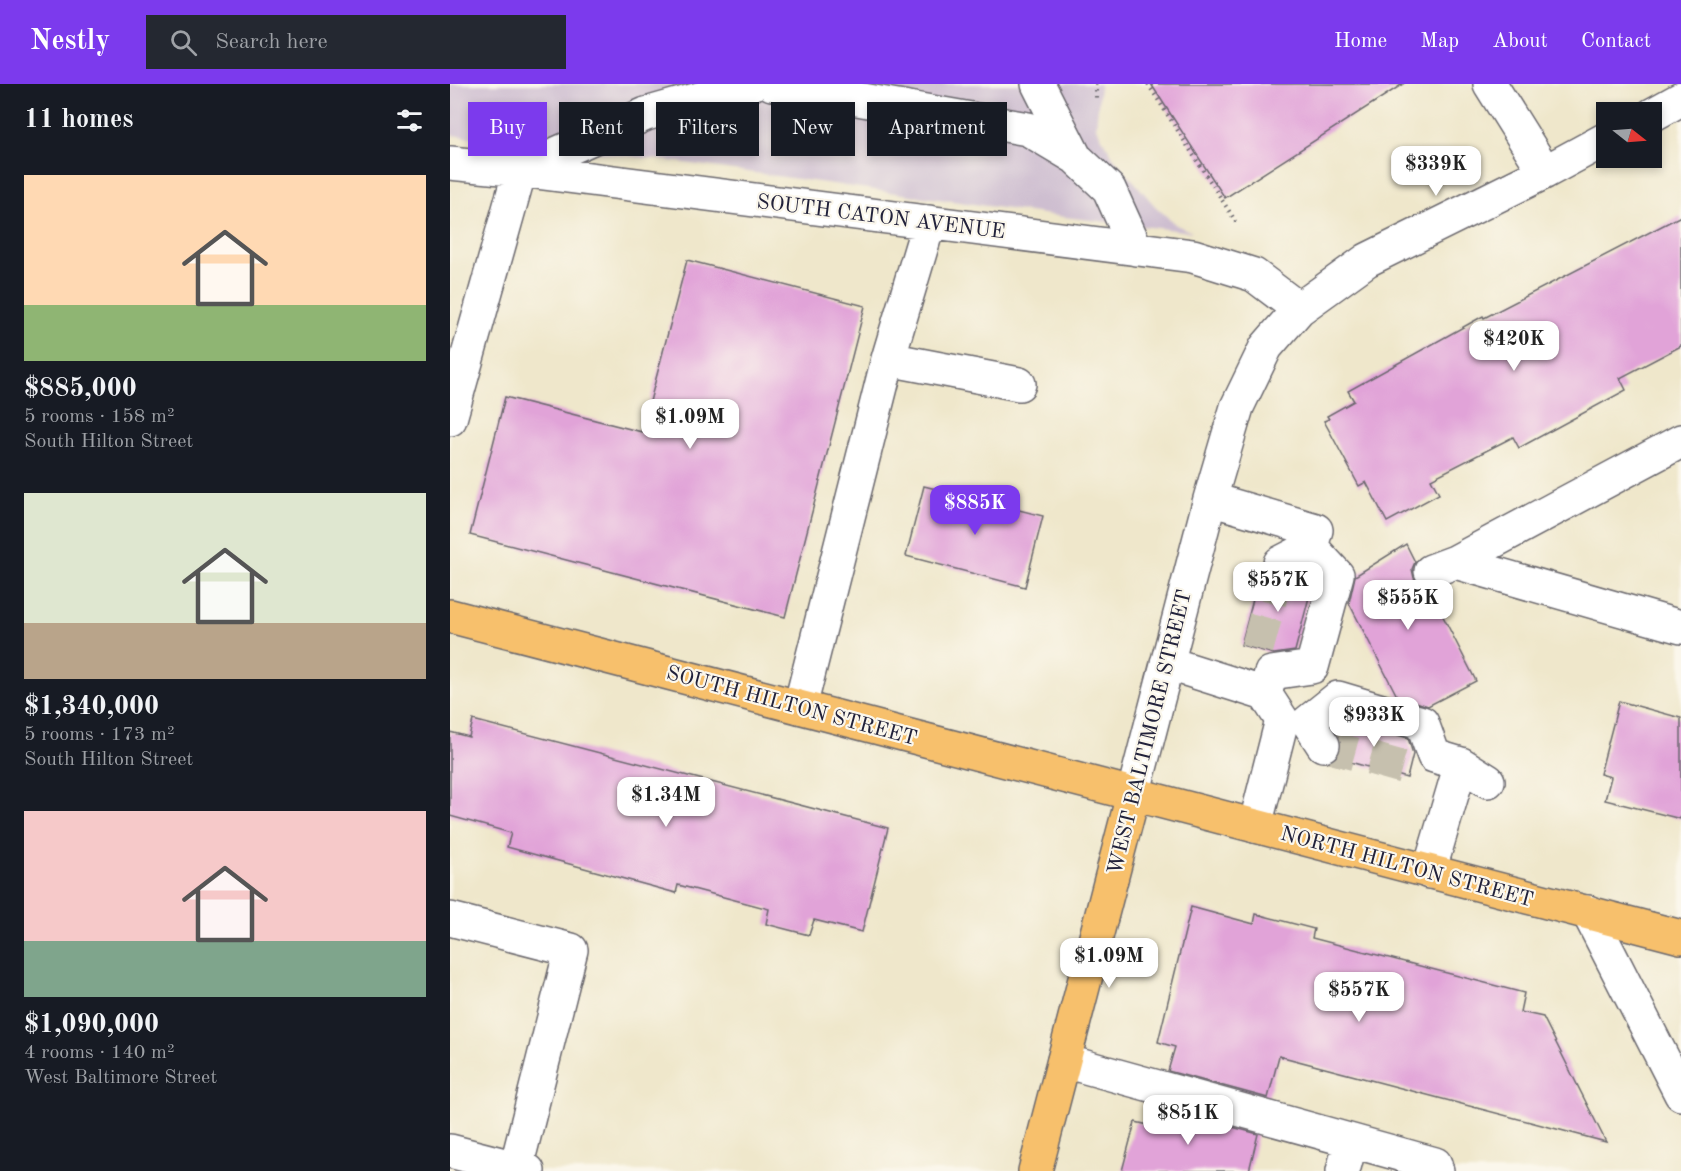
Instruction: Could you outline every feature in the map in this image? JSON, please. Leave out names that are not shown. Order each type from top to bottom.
[{"type":"main road","name":"SOUTH HILTON STREET","points":[[450,616],[1133,795]]},
{"type":"main road","name":"NORTH HILTON STREET","points":[[1133,795],[1681,937]]},
{"type":"main road","name":"WEST BALTIMORE STREET","points":[[1035,1171],[1133,795]]},
{"type":"street","points":[[450,419],[520,170],[646,114],[752,84]]},
{"type":"street","points":[[772,84],[874,102]]},
{"type":"street","points":[[838,84],[874,102]]},
{"type":"street","points":[[1038,84],[1075,157]]},
{"type":"street","points":[[1490,84],[1545,172]]},
{"type":"street","points":[[1662,109],[1681,99]]},
{"type":"street","points":[[1007,125],[1028,129],[1075,157],[1109,189],[1136,249]]},
{"type":"street","name":"WEST BALTIMORE STREET","points":[[1133,795],[1210,499],[1237,407],[1266,347],[1299,309],[1366,260],[1596,144]]},
{"type":"street","name":"SOUTH CATON AVENUE","points":[[450,163],[1193,256],[1254,275],[1299,309]]},
{"type":"street","points":[[800,707],[888,358],[929,222]]},
{"type":"street","points":[[888,358],[1019,384]]},
{"type":"street","points":[[1681,441],[1443,567],[1681,627]]},
{"type":"street","points":[[1210,499],[1316,530],[1311,547],[1280,563]]},
{"type":"street","points":[[1255,826],[1284,700],[1312,667],[1337,575],[1311,547]]},
{"type":"street","points":[[1167,663],[1284,700],[1338,698],[1422,723],[1435,763],[1429,872]]},
{"type":"street","points":[[1312,667],[1338,698]]},
{"type":"street","points":[[1435,763],[1488,782]]},
{"type":"street","points":[[1588,912],[1681,1094]]},
{"type":"street","points":[[450,919],[571,950],[522,1169],[450,1151]]},
{"type":"street","points":[[1064,1061],[1347,1156],[1434,1164],[1437,1171]]},
{"type":"path","points":[[1148,84],[1240,229]]},
{"type":"shaded area","points":[[450,84],[1100,84],[1096,127],[1113,157],[1155,206],[1176,225],[1192,232],[1064,217],[627,156],[644,156],[644,102],[559,102],[559,148],[547,146],[547,102],[468,102],[468,137],[450,135]]},
{"type":"building","points":[[1151,84],[1403,84],[1225,198]]},
{"type":"building","points":[[1681,216],[1681,346],[1620,378],[1626,390],[1519,448],[1513,437],[1431,479],[1439,494],[1387,522],[1366,482],[1359,486],[1324,421],[1329,419],[1327,416],[1354,401],[1348,391],[1483,316],[1484,318]]},
{"type":"building","points":[[687,260],[865,306],[785,617],[470,535],[505,397],[642,432]]},
{"type":"building","points":[[924,486],[1043,516],[1025,587],[906,556]]},
{"type":"building","points":[[1406,544],[1415,562],[1412,569],[1414,578],[1420,586],[1429,589],[1476,681],[1428,706],[1397,696],[1349,603],[1355,576]]},
{"type":"building","points":[[1262,565],[1269,578],[1279,582],[1289,580],[1307,570],[1314,578],[1295,651],[1274,654],[1241,645]]},
{"type":"building","points":[[1619,701],[1681,718],[1681,819],[1605,800],[1611,777],[1600,774]]},
{"type":"building","points":[[1342,719],[1408,738],[1413,754],[1407,778],[1336,758],[1340,753],[1342,743],[1333,726]]},
{"type":"building","points":[[473,720],[888,828],[862,932],[814,920],[809,935],[766,924],[769,909],[678,885],[676,893],[507,847],[511,833],[450,816],[450,732],[469,737]]},
{"type":"building","points":[[1191,907],[1254,924],[1256,914],[1314,929],[1312,938],[1524,993],[1520,1012],[1543,1017],[1606,1142],[1279,1056],[1268,1098],[1168,1071],[1175,1047],[1158,1042]]},
{"type":"building","points":[[1158,1107],[1258,1134],[1249,1171],[1122,1171],[1135,1122],[1153,1126]]},
{"type":"tunnel","points":[[1257,649],[1280,563]]},
{"type":"tunnel","points":[[1323,745],[1409,769]]}]
